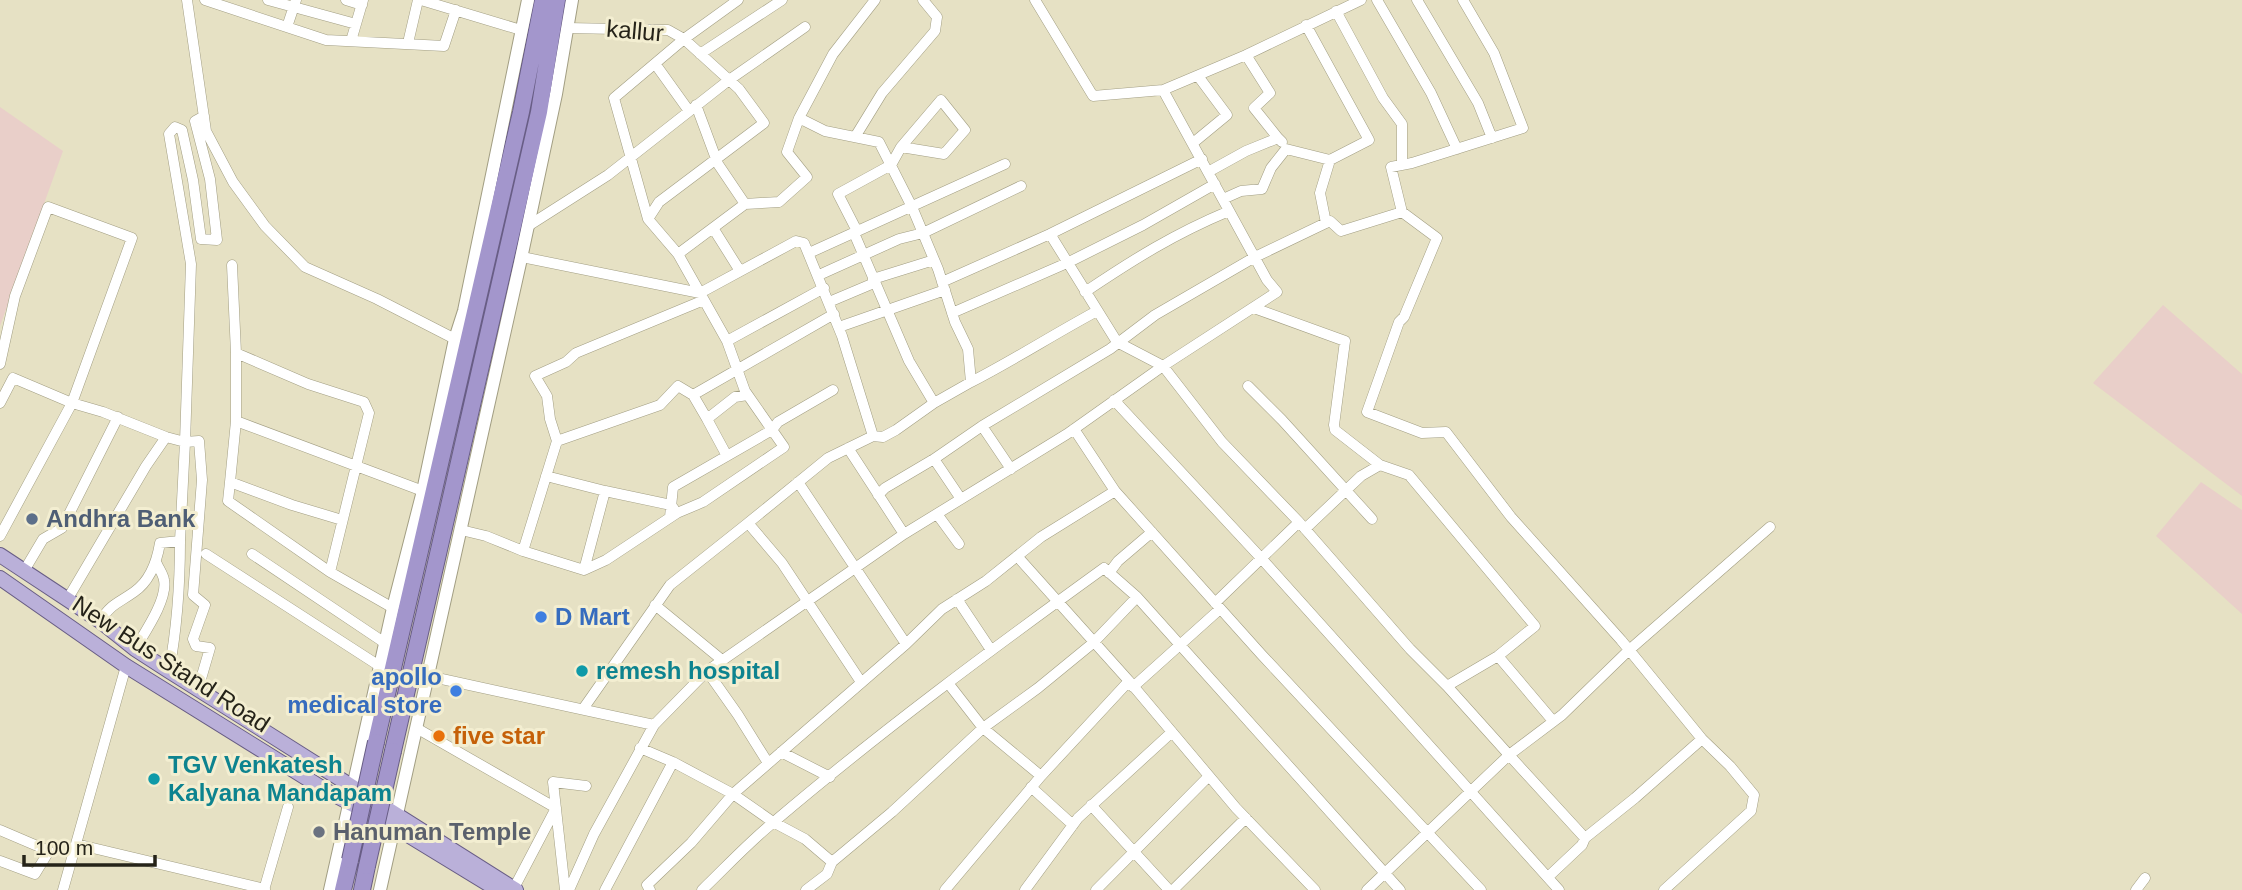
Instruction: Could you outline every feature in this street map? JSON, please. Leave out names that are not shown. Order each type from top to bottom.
[{"type":"highway","points":[[343,890],[521,113],[543,0]]},
{"type":"highway","points":[[362,890],[539,112],[557,0]]},
{"type":"main road","name":"New Bus Stand Road","points":[[0,555],[100,621],[135,649],[354,789],[394,819]]},
{"type":"main road","name":"New Bus Stand Road","points":[[0,578],[127,666],[327,791],[350,804],[394,819]]},
{"type":"main road","points":[[394,819],[515,889]]},
{"type":"main road","points":[[394,819],[498,890]]},
{"type":"street","points":[[187,0],[206,131],[233,182],[265,226],[305,267],[377,299],[455,339]]},
{"type":"street","points":[[205,0],[233,4],[326,40],[444,46],[456,10]]},
{"type":"street","points":[[268,0],[295,4],[356,24]]},
{"type":"street","points":[[346,0],[363,3],[351,41]]},
{"type":"street","points":[[408,43],[420,0],[521,30]]},
{"type":"street","points":[[330,890],[393,608],[423,491],[455,339],[464,311],[528,0]]},
{"type":"street","points":[[380,890],[522,257],[572,0]]},
{"type":"street","points":[[461,530],[584,570],[606,560],[673,512],[703,502],[784,447],[747,394],[727,341],[678,254],[648,219],[614,98],[684,39],[738,0]]},
{"type":"street","points":[[700,54],[782,0]]},
{"type":"street","points":[[678,254],[746,204],[779,202],[807,177],[787,152],[799,118],[833,54],[875,0]]},
{"type":"street","points":[[855,137],[882,93],[935,31],[937,17],[923,0]]},
{"type":"street","points":[[1035,0],[1093,96],[1163,90],[1246,55],[1362,0]]},
{"type":"street","points":[[1377,0],[1431,93],[1457,149]]},
{"type":"street","points":[[1417,0],[1478,103],[1492,138]]},
{"type":"street","points":[[1463,0],[1494,53],[1522,128],[1391,167],[1402,212],[1437,238],[1404,317],[1399,322],[1367,412],[1422,433],[1446,432],[1511,517],[1754,795],[1751,811],[1664,890]]},
{"type":"street","points":[[287,27],[295,4]]},
{"type":"street","points":[[1336,11],[1383,98],[1402,124],[1402,165]]},
{"type":"street","points":[[1246,55],[1270,93],[1254,108],[1286,149],[1330,160],[1369,140],[1306,25]]},
{"type":"street","points":[[528,226],[608,175],[729,79],[804,27]]},
{"type":"street","name":"kallur","points":[[567,28],[668,30],[684,39],[739,89],[764,123],[717,160]]},
{"type":"street","points":[[656,65],[693,108],[717,160],[746,204]]},
{"type":"street","points":[[1193,143],[1227,115],[1198,76]]},
{"type":"street","points":[[567,890],[594,834],[654,725],[706,671],[904,534],[1074,429],[1163,366],[1277,292],[1163,90]]},
{"type":"street","points":[[901,147],[944,154],[965,130],[941,100],[901,147],[891,165],[838,194],[909,361],[934,403]]},
{"type":"street","points":[[169,671],[176,636],[180,584],[191,264],[169,134],[174,127],[182,130],[193,180],[201,239],[217,240],[210,179],[195,121],[204,116]]},
{"type":"street","points":[[799,118],[825,131],[879,142],[912,207],[944,286],[952,313],[968,349],[971,382]]},
{"type":"street","points":[[1209,172],[1246,151],[1278,138]]},
{"type":"street","points":[[1223,199],[1241,191],[1262,189],[1271,168],[1286,149]]},
{"type":"street","points":[[839,327],[944,286],[1202,159]]},
{"type":"street","points":[[648,219],[659,201],[717,160]]},
{"type":"street","points":[[1325,223],[1320,192],[1330,160]]},
{"type":"street","points":[[809,253],[1005,164]]},
{"type":"street","points":[[952,313],[1067,263],[1143,225],[1215,184]]},
{"type":"street","points":[[819,275],[900,239],[923,233],[1021,186]]},
{"type":"street","points":[[0,364],[15,296],[48,207],[132,238],[72,403],[0,536]]},
{"type":"street","points":[[1085,292],[1152,248],[1229,211]]},
{"type":"street","points":[[878,495],[892,483],[934,459],[982,426],[1110,349],[1155,315],[1255,257],[1330,221],[1340,231],[1402,212]]},
{"type":"street","points":[[713,228],[740,271]]},
{"type":"street","points":[[1050,234],[1117,342],[1163,366],[1223,442],[1585,838]]},
{"type":"street","points":[[523,551],[556,441],[547,396],[535,376],[566,362],[576,353],[702,296],[740,271],[796,241],[804,243],[819,275],[839,327],[873,436]]},
{"type":"street","points":[[522,257],[702,296]]},
{"type":"street","points":[[829,302],[874,281],[934,260]]},
{"type":"street","points":[[232,264],[236,421],[228,501],[330,572],[393,608]]},
{"type":"street","points":[[727,341],[824,288]]},
{"type":"street","points":[[1254,309],[1345,341],[1335,430],[1380,465],[1409,475],[1535,626],[1498,656],[1447,685]]},
{"type":"street","points":[[583,709],[670,585],[828,458],[873,436],[883,437],[896,430],[934,403],[1097,311]]},
{"type":"street","points":[[693,395],[834,314]]},
{"type":"street","points":[[236,353],[308,384],[364,402],[369,413],[330,572]]},
{"type":"street","points":[[0,374],[166,437],[185,442],[199,441],[202,480],[193,595],[205,605],[193,639],[196,646],[211,648],[198,689]]},
{"type":"street","points":[[0,403],[13,379]]},
{"type":"street","points":[[556,441],[660,405],[678,386],[693,395],[727,456]]},
{"type":"street","points":[[1248,386],[1372,519]]},
{"type":"street","points":[[673,512],[673,487],[772,430],[778,422],[833,390]]},
{"type":"street","points":[[707,419],[735,397],[747,394]]},
{"type":"street","points":[[1114,400],[1261,558],[1559,890]]},
{"type":"street","points":[[24,571],[43,539],[62,528],[118,418]]},
{"type":"street","points":[[236,421],[423,491]]},
{"type":"street","points":[[982,426],[1011,469]]},
{"type":"street","points":[[1074,429],[1115,491],[1481,890]]},
{"type":"street","points":[[67,600],[166,437]]},
{"type":"street","points":[[848,448],[904,534]]},
{"type":"street","points":[[934,459],[961,499]]},
{"type":"street","points":[[945,890],[1031,787],[1131,684],[1179,645],[1261,558],[1361,476],[1380,465]]},
{"type":"street","points":[[546,476],[673,512]]},
{"type":"street","points":[[230,482],[342,520]]},
{"type":"street","points":[[798,482],[906,644]]},
{"type":"street","points":[[584,570],[605,491]]},
{"type":"street","points":[[650,890],[647,885],[691,843],[733,794],[906,644],[942,609],[986,581],[1041,537],[1115,491]]},
{"type":"street","points":[[937,514],[959,544]]},
{"type":"street","points":[[748,523],[782,563],[861,682]]},
{"type":"street","points":[[1367,890],[1429,834],[1509,755],[1553,721],[1628,651],[1770,527]]},
{"type":"street","points":[[1110,573],[1118,561],[1152,532]]},
{"type":"street","points":[[100,621],[110,606],[137,590],[157,564],[160,543],[180,541]]},
{"type":"street","points":[[206,554],[381,667]]},
{"type":"street","points":[[252,554],[385,643]]},
{"type":"street","points":[[1017,556],[1246,818],[1315,890]]},
{"type":"street","points":[[135,649],[161,600],[165,582],[157,564]]},
{"type":"street","points":[[702,890],[774,822],[830,776],[991,650],[1104,568],[1137,597],[1400,890]]},
{"type":"street","points":[[806,890],[827,874],[832,862],[892,812],[983,728],[1093,643],[1137,597]]},
{"type":"street","points":[[957,599],[991,650]]},
{"type":"street","points":[[655,606],[722,660]]},
{"type":"street","points":[[1498,656],[1553,721]]},
{"type":"street","points":[[63,890],[127,666]]},
{"type":"street","points":[[706,671],[768,763]]},
{"type":"street","points":[[428,676],[654,725]]},
{"type":"street","points":[[948,683],[983,728],[1041,776]]},
{"type":"street","points":[[418,729],[556,808]]},
{"type":"street","points":[[1025,890],[1091,805],[1172,732]]},
{"type":"street","points":[[1548,877],[1585,838],[1702,738]]},
{"type":"street","points":[[640,748],[733,794],[805,839],[832,862]]},
{"type":"street","points":[[781,752],[830,776]]},
{"type":"street","points":[[605,890],[673,762]]},
{"type":"street","points":[[1096,890],[1209,776]]},
{"type":"street","points":[[567,890],[553,782],[586,786]]},
{"type":"street","points":[[1031,787],[1073,825]]},
{"type":"street","points":[[1091,805],[1171,890],[1246,818]]},
{"type":"street","points":[[76,844],[264,889],[288,807]]},
{"type":"street","points":[[515,889],[556,808]]},
{"type":"street","points":[[0,830],[49,851],[36,874],[0,861]]},
{"type":"street","points":[[2136,890],[2145,878]]},
{"type":"shaded area","points":[[0,107],[63,151],[0,326]]},
{"type":"shaded area","points":[[2163,305],[2242,374],[2242,496],[2093,383]]},
{"type":"shaded area","points":[[2201,482],[2242,510],[2242,614],[2156,536]]},
{"type":"place","name":"Andhra Bank","points":[[32,519]]},
{"type":"place","name":"D Mart","points":[[541,617]]},
{"type":"place","name":"remesh hospital","points":[[582,671]]},
{"type":"place","name":"apollo medical store","points":[[456,691]]},
{"type":"place","name":"five star","points":[[439,736]]},
{"type":"place","name":"TGV Venkatesh Kalyana Mandapam","points":[[154,779]]},
{"type":"place","name":"Hanuman Temple","points":[[319,832]]}]
